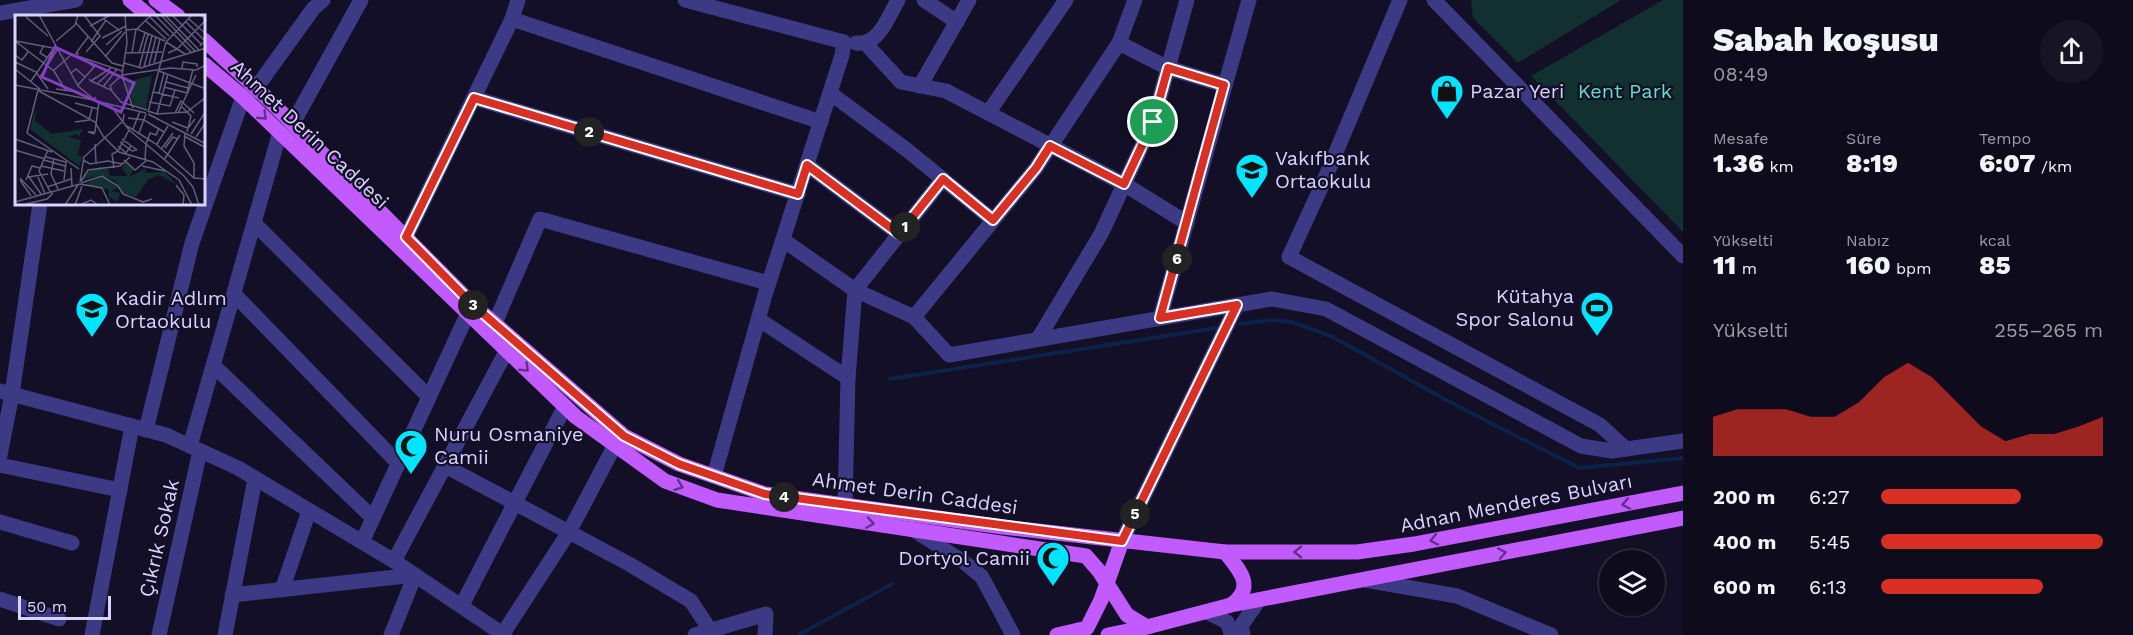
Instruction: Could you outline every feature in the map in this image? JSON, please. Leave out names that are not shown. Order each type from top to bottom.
[{"type":"main road","points":[[130,0],[148,15]]},
{"type":"main road","points":[[156,0],[177,15]]},
{"type":"main road","name":"Ahmet Derin Caddesi","points":[[206,42],[256,88],[286,128],[468,313],[565,406],[665,481],[717,500],[1086,556],[1127,615],[1148,627]]},
{"type":"main road","name":"Ahmet Derin Caddesi","points":[[206,65],[243,97],[286,128],[406,237],[495,323],[624,436],[679,464],[765,494],[1122,541],[1225,552],[1357,552]]},
{"type":"main road","name":"Adnan Menderes Bulvarı","points":[[1357,552],[1414,544],[1683,493]]},
{"type":"main road","points":[[1108,635],[1231,605],[1683,518]]},
{"type":"main road","points":[[1057,635],[1087,628],[1107,584],[1122,541]]},
{"type":"main road","points":[[1225,552],[1240,571],[1245,585],[1241,597],[1231,605]]},
{"type":"street","points":[[206,203],[243,97],[256,88],[313,9],[322,0]]},
{"type":"street","name":"Çıkrık Sokak","points":[[159,635],[195,449],[214,366],[255,224],[286,128],[361,0]]},
{"type":"street","points":[[406,237],[512,19],[518,0]]},
{"type":"street","points":[[685,0],[836,42],[866,44],[875,38],[898,0]]},
{"type":"street","points":[[924,0],[957,22]]},
{"type":"street","points":[[920,86],[969,0]]},
{"type":"street","points":[[988,113],[1066,0]]},
{"type":"street","points":[[914,317],[1036,168],[1119,44],[1135,0]]},
{"type":"street","points":[[1038,339],[1101,234],[1153,122],[1187,0]]},
{"type":"street","points":[[1160,318],[1249,0]]},
{"type":"street","points":[[1400,0],[1323,183],[1289,257],[1600,425],[1626,449]]},
{"type":"street","points":[[1434,0],[1683,256]]},
{"type":"street","points":[[0,13],[71,6]]},
{"type":"street","points":[[512,19],[821,122]]},
{"type":"street","points":[[714,476],[768,283],[821,122],[844,42]]},
{"type":"street","points":[[866,44],[901,82],[945,91],[1124,184],[1187,223]]},
{"type":"street","points":[[1119,44],[1168,68],[1224,85]]},
{"type":"street","points":[[830,93],[993,220]]},
{"type":"street","points":[[474,98],[798,194]]},
{"type":"street","points":[[807,165],[899,234]]},
{"type":"street","points":[[845,505],[848,378],[855,290],[943,179]]},
{"type":"street","points":[[0,455],[6,392],[39,206]]},
{"type":"street","points":[[92,635],[120,490],[205,206]]},
{"type":"street","points":[[495,323],[540,219],[768,283]]},
{"type":"street","points":[[255,224],[429,397]]},
{"type":"street","points":[[783,240],[855,290],[914,317],[949,355],[1272,299],[1326,309],[1581,446],[1612,451],[1683,441]]},
{"type":"street","points":[[235,295],[398,463]]},
{"type":"street","points":[[1122,541],[1237,305]]},
{"type":"street","points":[[362,542],[468,313]]},
{"type":"street","points":[[758,319],[848,378]]},
{"type":"street","points":[[394,561],[507,350]]},
{"type":"street","points":[[214,366],[373,518]]},
{"type":"street","points":[[6,392],[139,428],[195,449],[255,479],[394,561],[503,635],[569,532],[615,445]]},
{"type":"street","points":[[462,606],[513,502],[565,406]]},
{"type":"street","points":[[0,465],[120,490]]},
{"type":"street","points":[[445,466],[691,601],[703,633],[766,614],[765,635]]},
{"type":"street","points":[[225,635],[255,479]]},
{"type":"street","points":[[282,590],[309,511]]},
{"type":"street","points":[[0,522],[72,543]]},
{"type":"street","points":[[912,530],[964,562],[982,577],[1013,635]]},
{"type":"street","points":[[232,595],[415,575]]},
{"type":"street","points":[[392,635],[415,575]]},
{"type":"street","points":[[1363,580],[1457,596],[1551,635]]},
{"type":"street","points":[[0,599],[59,619]]},
{"type":"street","points":[[1243,635],[1241,626],[1259,600]]},
{"type":"street","points":[[1207,612],[1227,622],[1232,635]]},
{"type":"green space","points":[[1471,0],[1621,0],[1518,63],[1473,18]]},
{"type":"green space","name":"Kent Park","points":[[1663,0],[1683,0],[1683,232],[1531,76]]},
{"type":"waterway","points":[[1240,324],[1272,320],[1292,322],[1333,337],[1448,401],[1579,468],[1683,458]]},
{"type":"waterway","points":[[890,379],[1217,328]]},
{"type":"waterway","points":[[798,635],[892,584]]},
{"type":"place","name":"Pazar Yeri","points":[[1447,120]]},
{"type":"place","name":"Vakıfbank Ortaokulu","points":[[1252,199]]},
{"type":"place","name":"Kütahya Spor Salonu","points":[[1597,337]]},
{"type":"place","name":"Kadir Adlım Ortaokulu","points":[[92,338]]},
{"type":"place","name":"Nuru Osmaniye Camii","points":[[411,475]]},
{"type":"place","name":"Dortyol Camii","points":[[1053,587]]},
{"type":"route","points":[[1168,68],[1224,85],[1160,318],[1237,305],[1122,541],[765,494],[679,464],[624,436],[472,304],[406,237],[474,98],[798,194],[807,165],[899,234],[943,179],[993,220],[1036,168],[1050,146],[1124,184],[1153,122],[1168,68]]}]
